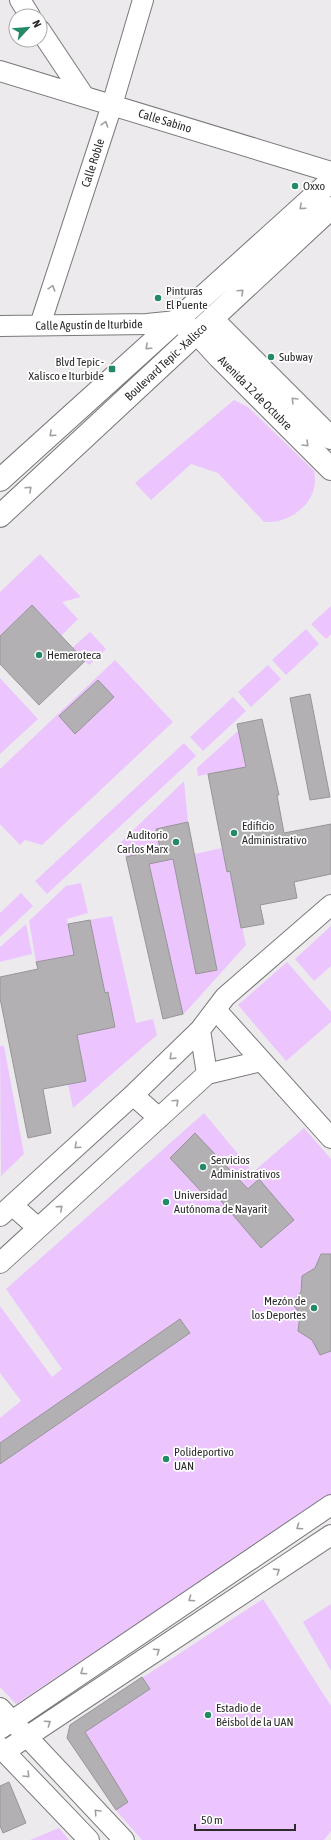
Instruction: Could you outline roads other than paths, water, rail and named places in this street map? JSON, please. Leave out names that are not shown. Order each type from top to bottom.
[{"type":"main road","name":"Boulevard Tepic - Xalisco","points":[[0,480],[178,321],[331,181]]},
{"type":"main road","name":"Boulevard Tepic - Xalisco","points":[[0,516],[331,208]]},
{"type":"main road","name":"Avenida 12 de Octubre","points":[[178,321],[205,326],[331,438]]},
{"type":"main road","name":"Avenida 12 de Octubre","points":[[205,326],[224,362],[331,469]]},
{"type":"street","name":"Calle Roble","points":[[40,325],[112,105],[143,0]]},
{"type":"street","points":[[48,42],[84,96]]},
{"type":"street","name":"Calle Sabino","points":[[0,71],[331,172]]},
{"type":"street","name":"Calle Agustín de Iturbide","points":[[0,326],[147,324],[178,321]]},
{"type":"street","points":[[38,1228],[6,1211],[133,1095],[200,1030],[225,997],[331,905]]},
{"type":"street","points":[[216,1010],[331,1138]]},
{"type":"street","points":[[200,1030],[207,1074]]},
{"type":"street","points":[[0,1263],[207,1074],[261,1061]]},
{"type":"street","points":[[133,1095],[159,1118]]},
{"type":"street","points":[[124,1840],[27,1737],[4,1719],[242,1565],[331,1505]]},
{"type":"street","points":[[89,1840],[2,1750],[27,1737],[331,1535]]},
{"type":"street","points":[[242,1565],[255,1585]]},
{"type":"place","name":"Oxxo","points":[[295,186]]},
{"type":"place","name":"Pinturas El Puente","points":[[158,298]]},
{"type":"place","name":"Subway","points":[[271,357]]},
{"type":"place","name":"Blvd Tepic - Xalisco e Iturbide","points":[[112,369]]},
{"type":"place","name":"Hemeroteca","points":[[39,655]]},
{"type":"place","name":"Edificio Administrativo","points":[[234,833]]},
{"type":"place","name":"Auditorio Carlos Marx","points":[[176,842]]},
{"type":"place","name":"Servicios Administrativos","points":[[203,1167]]},
{"type":"place","name":"Universidad Autónoma de Nayarit","points":[[166,1202]]},
{"type":"place","name":"Mezón de los Deportes","points":[[314,1308]]},
{"type":"place","name":"Polideportivo UAN","points":[[166,1459]]},
{"type":"place","name":"Estadio de Béisbol de la UAN","points":[[208,1715]]}]
